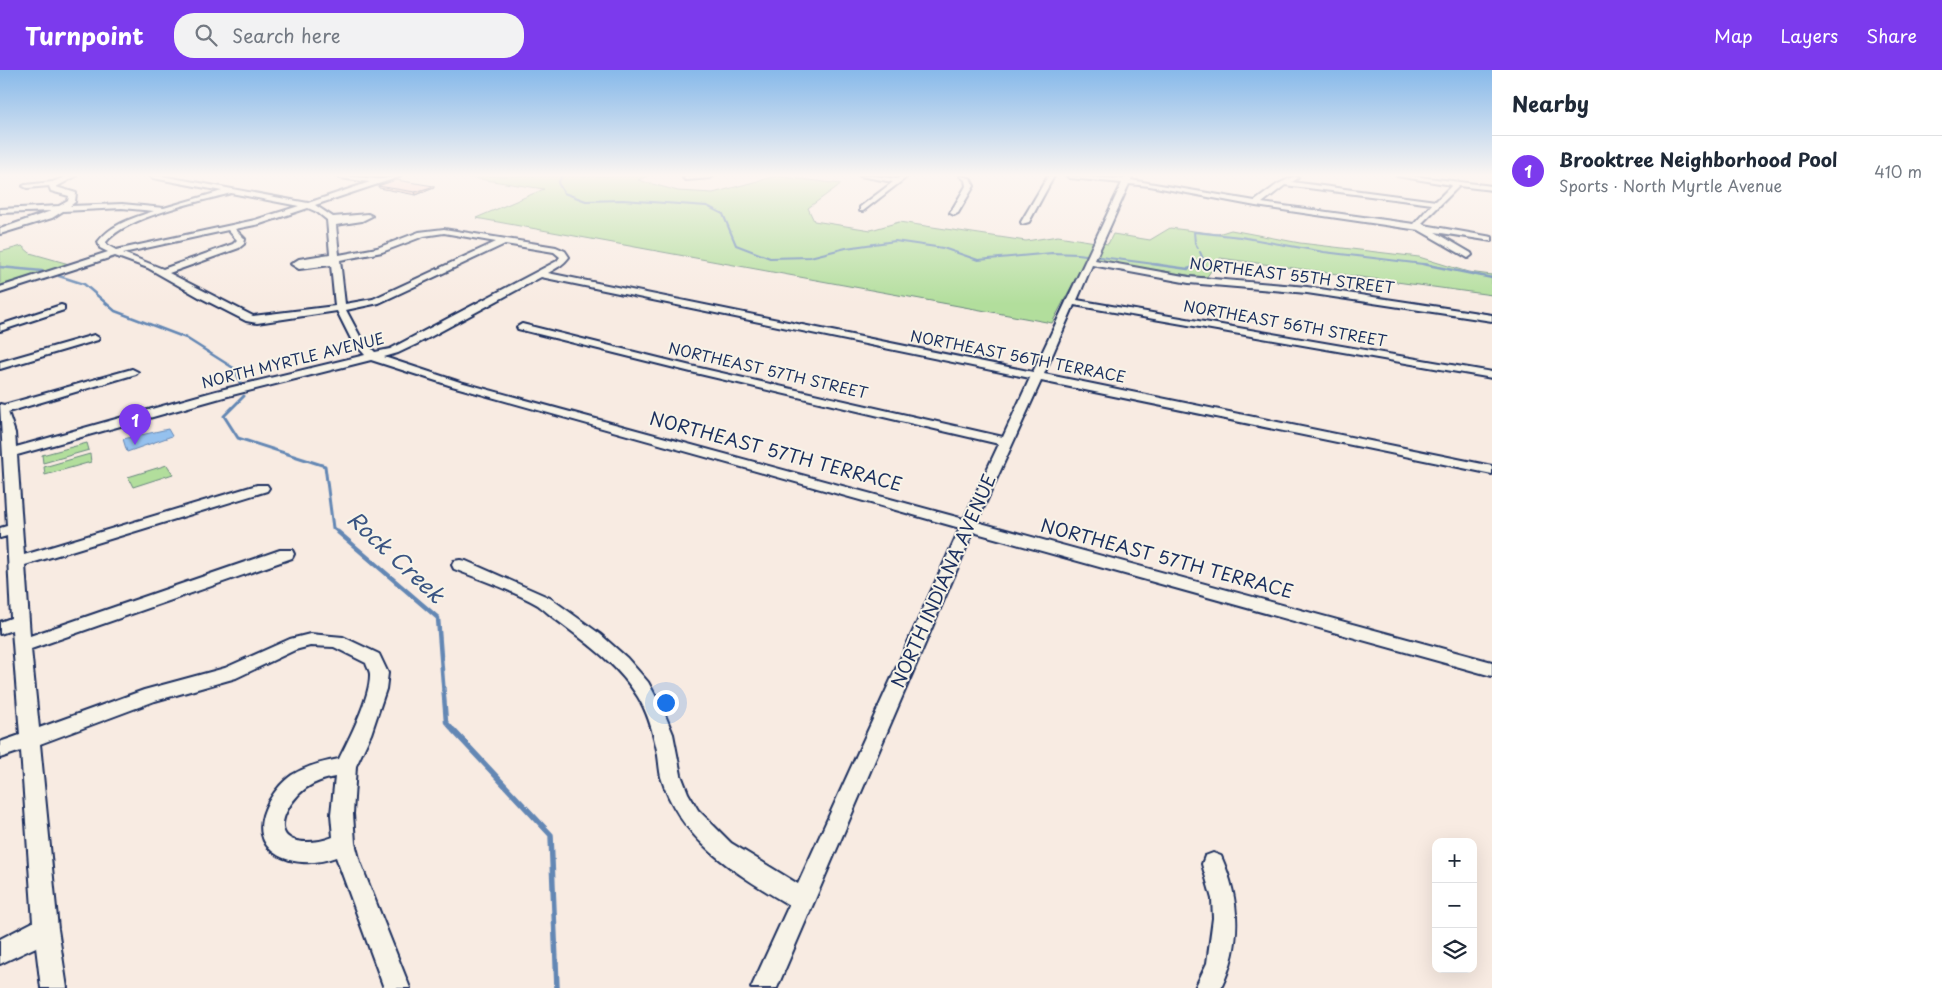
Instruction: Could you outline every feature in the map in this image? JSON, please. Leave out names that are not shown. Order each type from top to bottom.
[{"type":"street","points":[[0,232],[42,219]]},
{"type":"street","points":[[139,219],[106,234],[102,242],[103,246],[115,253],[142,262],[163,272],[202,295],[250,319],[257,320],[340,308],[380,299],[505,241]]},
{"type":"street","points":[[0,290],[115,253],[157,242],[231,229],[265,219]]},
{"type":"street","name":"NORTHEAST 57TH TERRACE","points":[[329,219],[331,221],[340,308],[356,339],[373,357],[456,384],[1492,669]]},
{"type":"street","name":"NORTH INDIANA AVENUE","points":[[764,988],[969,524],[1110,219]]},
{"type":"street","points":[[1366,219],[1492,239]]},
{"type":"street","points":[[1419,226],[1418,223],[1422,219]]},
{"type":"street","points":[[1419,226],[1468,256]]},
{"type":"street","points":[[163,272],[236,246],[242,242],[231,229]]},
{"type":"street","points":[[335,259],[379,250],[418,235],[433,232],[452,231],[505,241]]},
{"type":"street","name":"NORTH MYRTLE AVENUE","points":[[10,453],[220,394],[373,357],[415,342],[560,263],[565,257],[562,252],[556,250],[505,241]]},
{"type":"street","name":"NORTHEAST 55TH STREET","points":[[1092,258],[1189,280],[1278,286],[1492,318]]},
{"type":"street","name":"NORTHEAST 56TH TERRACE","points":[[538,274],[1492,470]]},
{"type":"street","name":"NORTHEAST 56TH STREET","points":[[1072,302],[1492,375]]},
{"type":"street","points":[[0,328],[61,308]]},
{"type":"street","name":"NORTHEAST 57TH STREET","points":[[522,328],[1007,442]]},
{"type":"street","points":[[0,366],[94,338]]},
{"type":"street","points":[[54,988],[46,929],[20,621],[17,562],[7,531],[10,453],[9,433],[2,415],[132,372]]},
{"type":"street","points":[[17,562],[262,488]]},
{"type":"street","points":[[23,645],[286,554]]},
{"type":"street","points":[[460,565],[541,600],[583,631],[623,665],[648,699],[658,719],[665,742],[671,776],[678,796],[690,815],[733,858],[803,900]]},
{"type":"street","points":[[0,628],[20,621]]},
{"type":"street","points":[[0,750],[151,695],[230,673],[290,645],[310,640],[329,640],[341,643],[373,659],[380,673],[377,689],[361,734],[346,766],[342,814],[344,843],[349,862],[397,988]]},
{"type":"street","points":[[344,843],[320,852],[297,852],[279,845],[271,830],[271,820],[280,799],[298,781],[322,769],[346,766]]},
{"type":"street","points":[[1208,988],[1219,965],[1225,918],[1224,899],[1213,864]]},
{"type":"street","points":[[0,952],[46,929]]},
{"type":"green space","points":[[481,219],[813,219],[814,221],[871,230],[899,222],[1026,241],[1058,236],[1108,244],[1113,234],[1150,240],[1170,228],[1218,234],[1231,230],[1300,243],[1419,257],[1468,272],[1492,275],[1492,295],[1220,258],[1206,278],[1086,259],[1052,323]]},
{"type":"green space","points":[[22,246],[30,253],[69,264],[0,286],[0,252]]},
{"type":"green space","points":[[87,443],[89,450],[43,463],[42,455]]},
{"type":"green space","points":[[90,454],[91,462],[45,475],[44,467]]},
{"type":"green space","points":[[167,465],[173,474],[133,487],[128,477]]},
{"type":"water","points":[[168,429],[172,436],[127,452],[123,439]]},
{"type":"waterway","points":[[725,219],[736,245],[770,258],[810,257],[846,248],[895,241],[943,248],[978,260],[1052,253],[1078,254],[1162,265]]},
{"type":"waterway","points":[[1198,248],[1195,243],[1194,232],[1241,237],[1324,252],[1423,264]]},
{"type":"waterway","points":[[1198,265],[1205,263],[1200,252]]},
{"type":"waterway","points":[[1152,264],[1188,269],[1202,264]]},
{"type":"waterway","points":[[1423,264],[1431,265]]},
{"type":"waterway","points":[[1423,264],[1492,278]]},
{"type":"waterway","name":"Rock Creek","points":[[0,267],[42,271]]},
{"type":"waterway","name":"Rock Creek","points":[[59,276],[84,284],[115,311],[186,338],[235,369],[240,382]]},
{"type":"waterway","name":"Rock Creek","points":[[240,380],[241,384]]},
{"type":"waterway","name":"Rock Creek","points":[[244,396],[224,416],[238,438],[325,466],[333,528],[339,533]]},
{"type":"waterway","name":"Rock Creek","points":[[338,532],[438,618],[446,722],[454,731]]},
{"type":"waterway","name":"Rock Creek","points":[[453,730],[551,835],[557,988]]},
{"type":"place","name":"Brooktree Neighborhood Pool","points":[[135,445]]}]
